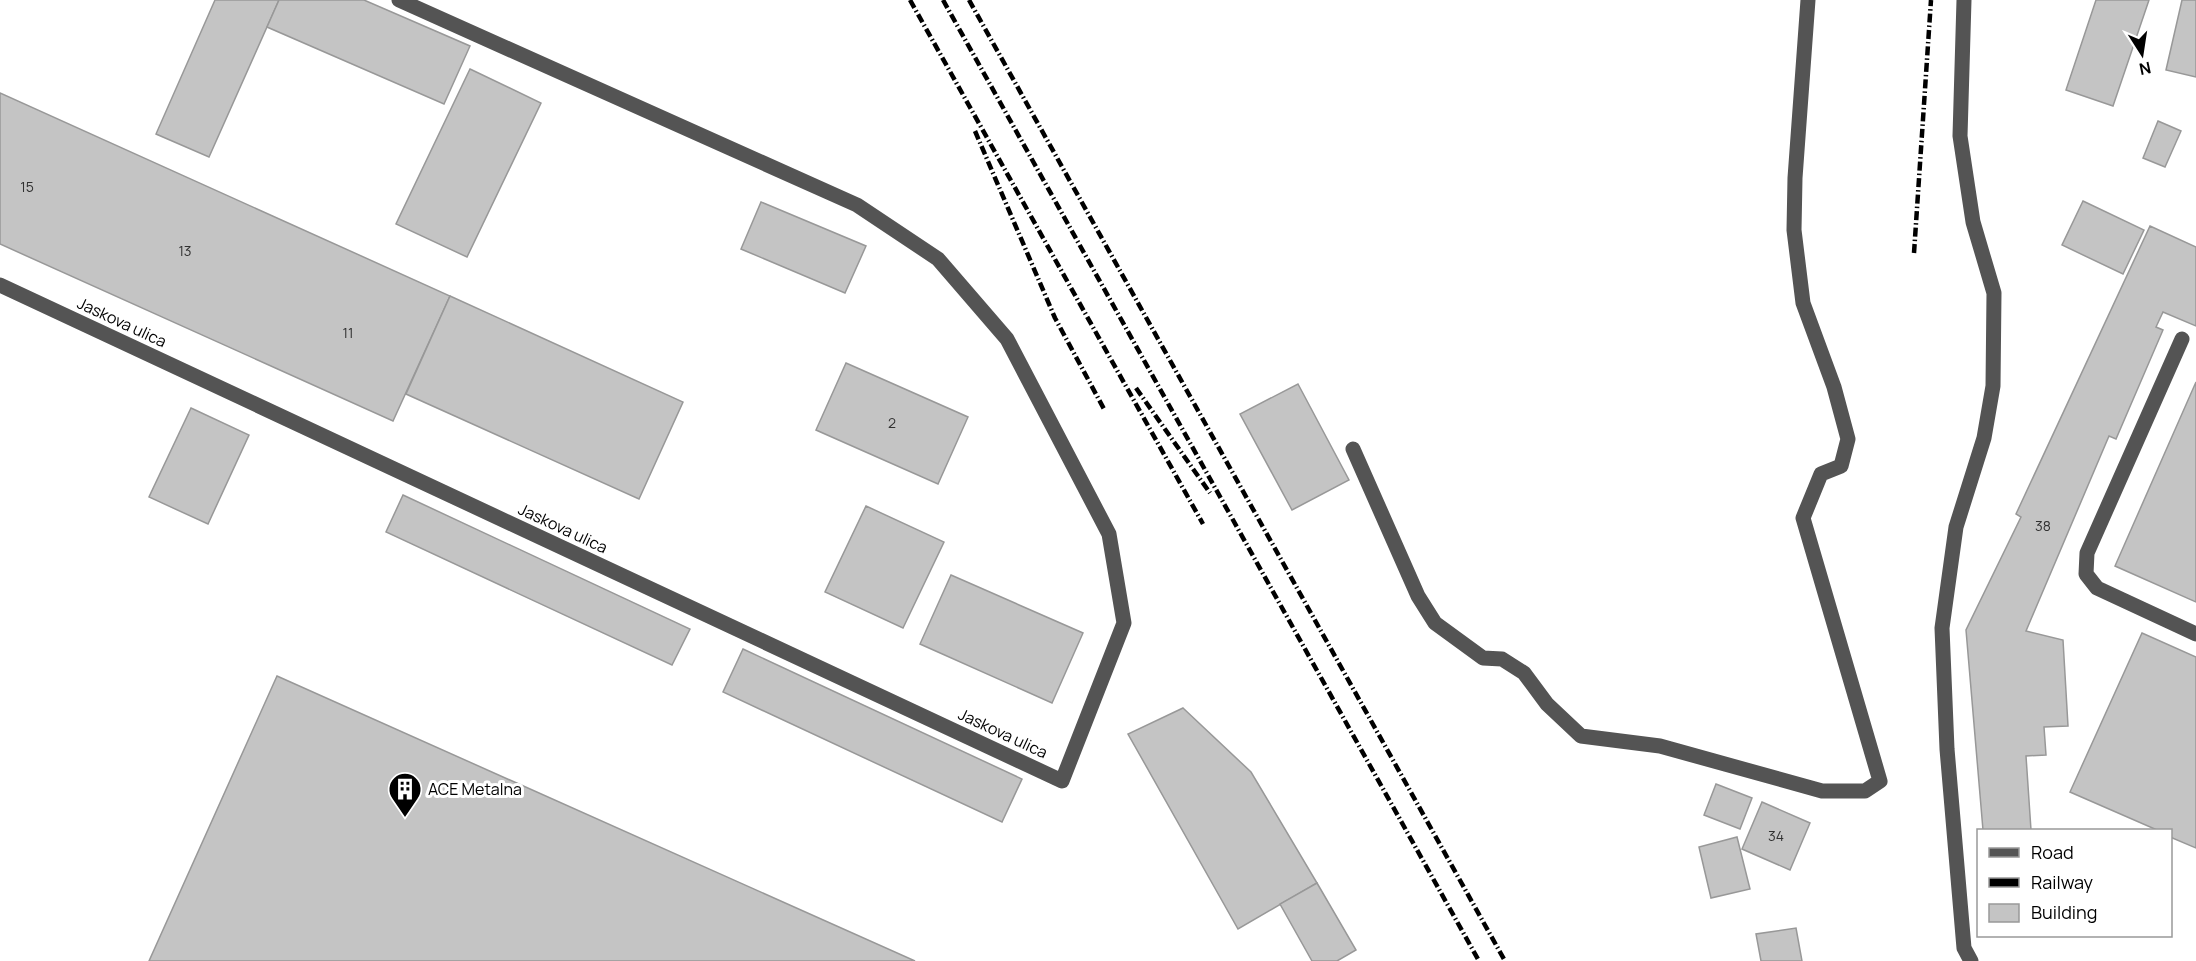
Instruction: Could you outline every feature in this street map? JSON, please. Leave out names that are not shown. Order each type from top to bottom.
[{"type":"street","name":"Jaskova ulica","points":[[0,285],[1062,781],[1124,623],[1109,534],[1007,339],[938,259],[857,206],[399,0]]},
{"type":"street","points":[[1353,448],[1418,596],[1435,623],[1483,658],[1502,659],[1524,673],[1547,704],[1581,736],[1660,746],[1822,791],[1865,791],[1880,781],[1803,518],[1821,474],[1841,466],[1848,439],[1834,387],[1803,303],[1794,230],[1795,178],[1808,0]]},
{"type":"street","points":[[1964,0],[1960,136],[1973,222],[1994,292],[1994,386],[1984,438],[1956,527],[1942,628],[1947,749],[1964,948],[1971,961]]},
{"type":"street","points":[[2182,339],[2087,552],[2086,574],[2097,588],[2196,634]]},
{"type":"building","points":[[215,0],[279,0],[209,157],[156,134]]},
{"type":"building","points":[[279,0],[364,0],[470,46],[444,104],[267,27]]},
{"type":"building","points":[[2096,0],[2149,0],[2113,106],[2066,90]]},
{"type":"building","points":[[2182,0],[2196,0],[2196,77],[2166,70]]},
{"type":"building","points":[[470,69],[541,103],[467,257],[396,224]]},
{"type":"building","points":[[0,93],[450,296],[393,421],[0,244]]},
{"type":"building","points":[[2158,121],[2181,131],[2165,167],[2143,158]]},
{"type":"building","points":[[2083,201],[2144,230],[2123,274],[2062,245]]},
{"type":"building","points":[[761,202],[866,246],[845,293],[741,249]]},
{"type":"building","points":[[2150,226],[2196,247],[2196,326],[2163,312],[2156,327],[2163,330],[2116,439],[2109,436],[2026,631],[2063,640],[2068,726],[2044,727],[2046,755],[2026,756],[2031,829],[1983,829],[1966,630],[2021,517],[2016,514]]},
{"type":"building","points":[[450,296],[683,402],[639,499],[406,394]]},
{"type":"building","points":[[846,363],[968,417],[938,484],[816,430]]},
{"type":"building","points":[[2196,382],[2196,602],[2115,566]]},
{"type":"building","points":[[1298,384],[1349,480],[1292,510],[1240,414]]},
{"type":"building","points":[[191,408],[249,435],[208,524],[149,497]]},
{"type":"building","points":[[403,495],[690,629],[672,665],[386,532]]},
{"type":"building","points":[[866,506],[944,542],[903,628],[825,592]]},
{"type":"building","points":[[951,575],[1083,633],[1052,703],[920,644]]},
{"type":"building","points":[[2142,633],[2196,657],[2196,848],[2172,838],[2172,829],[2155,829],[2070,792]]},
{"type":"building","points":[[743,649],[1022,779],[1002,822],[723,692]]},
{"type":"building","name":"ACE Metalna","points":[[277,676],[915,961],[149,961]]},
{"type":"building","points":[[1183,708],[1251,772],[1317,883],[1238,929],[1128,734]]},
{"type":"building","points":[[1716,784],[1752,798],[1740,829],[1704,815]]},
{"type":"building","points":[[1762,802],[1810,823],[1790,870],[1742,849]]},
{"type":"building","points":[[1737,837],[1750,889],[1711,898],[1699,847]]},
{"type":"building","points":[[1317,883],[1356,950],[1337,961],[1312,961],[1280,904]]},
{"type":"building","points":[[1796,928],[1802,961],[1761,961],[1756,934]]},
{"type":"railway","points":[[910,0],[1203,524]]},
{"type":"railway","points":[[943,0],[1479,961]]},
{"type":"railway","points":[[969,0],[1505,961]]},
{"type":"railway","points":[[1914,253],[1931,0]]},
{"type":"railway","points":[[975,131],[1055,318],[1104,409]]},
{"type":"railway","points":[[1136,388],[1210,493]]},
{"type":"place","name":"ACE Metalna","points":[[405,818]]}]
